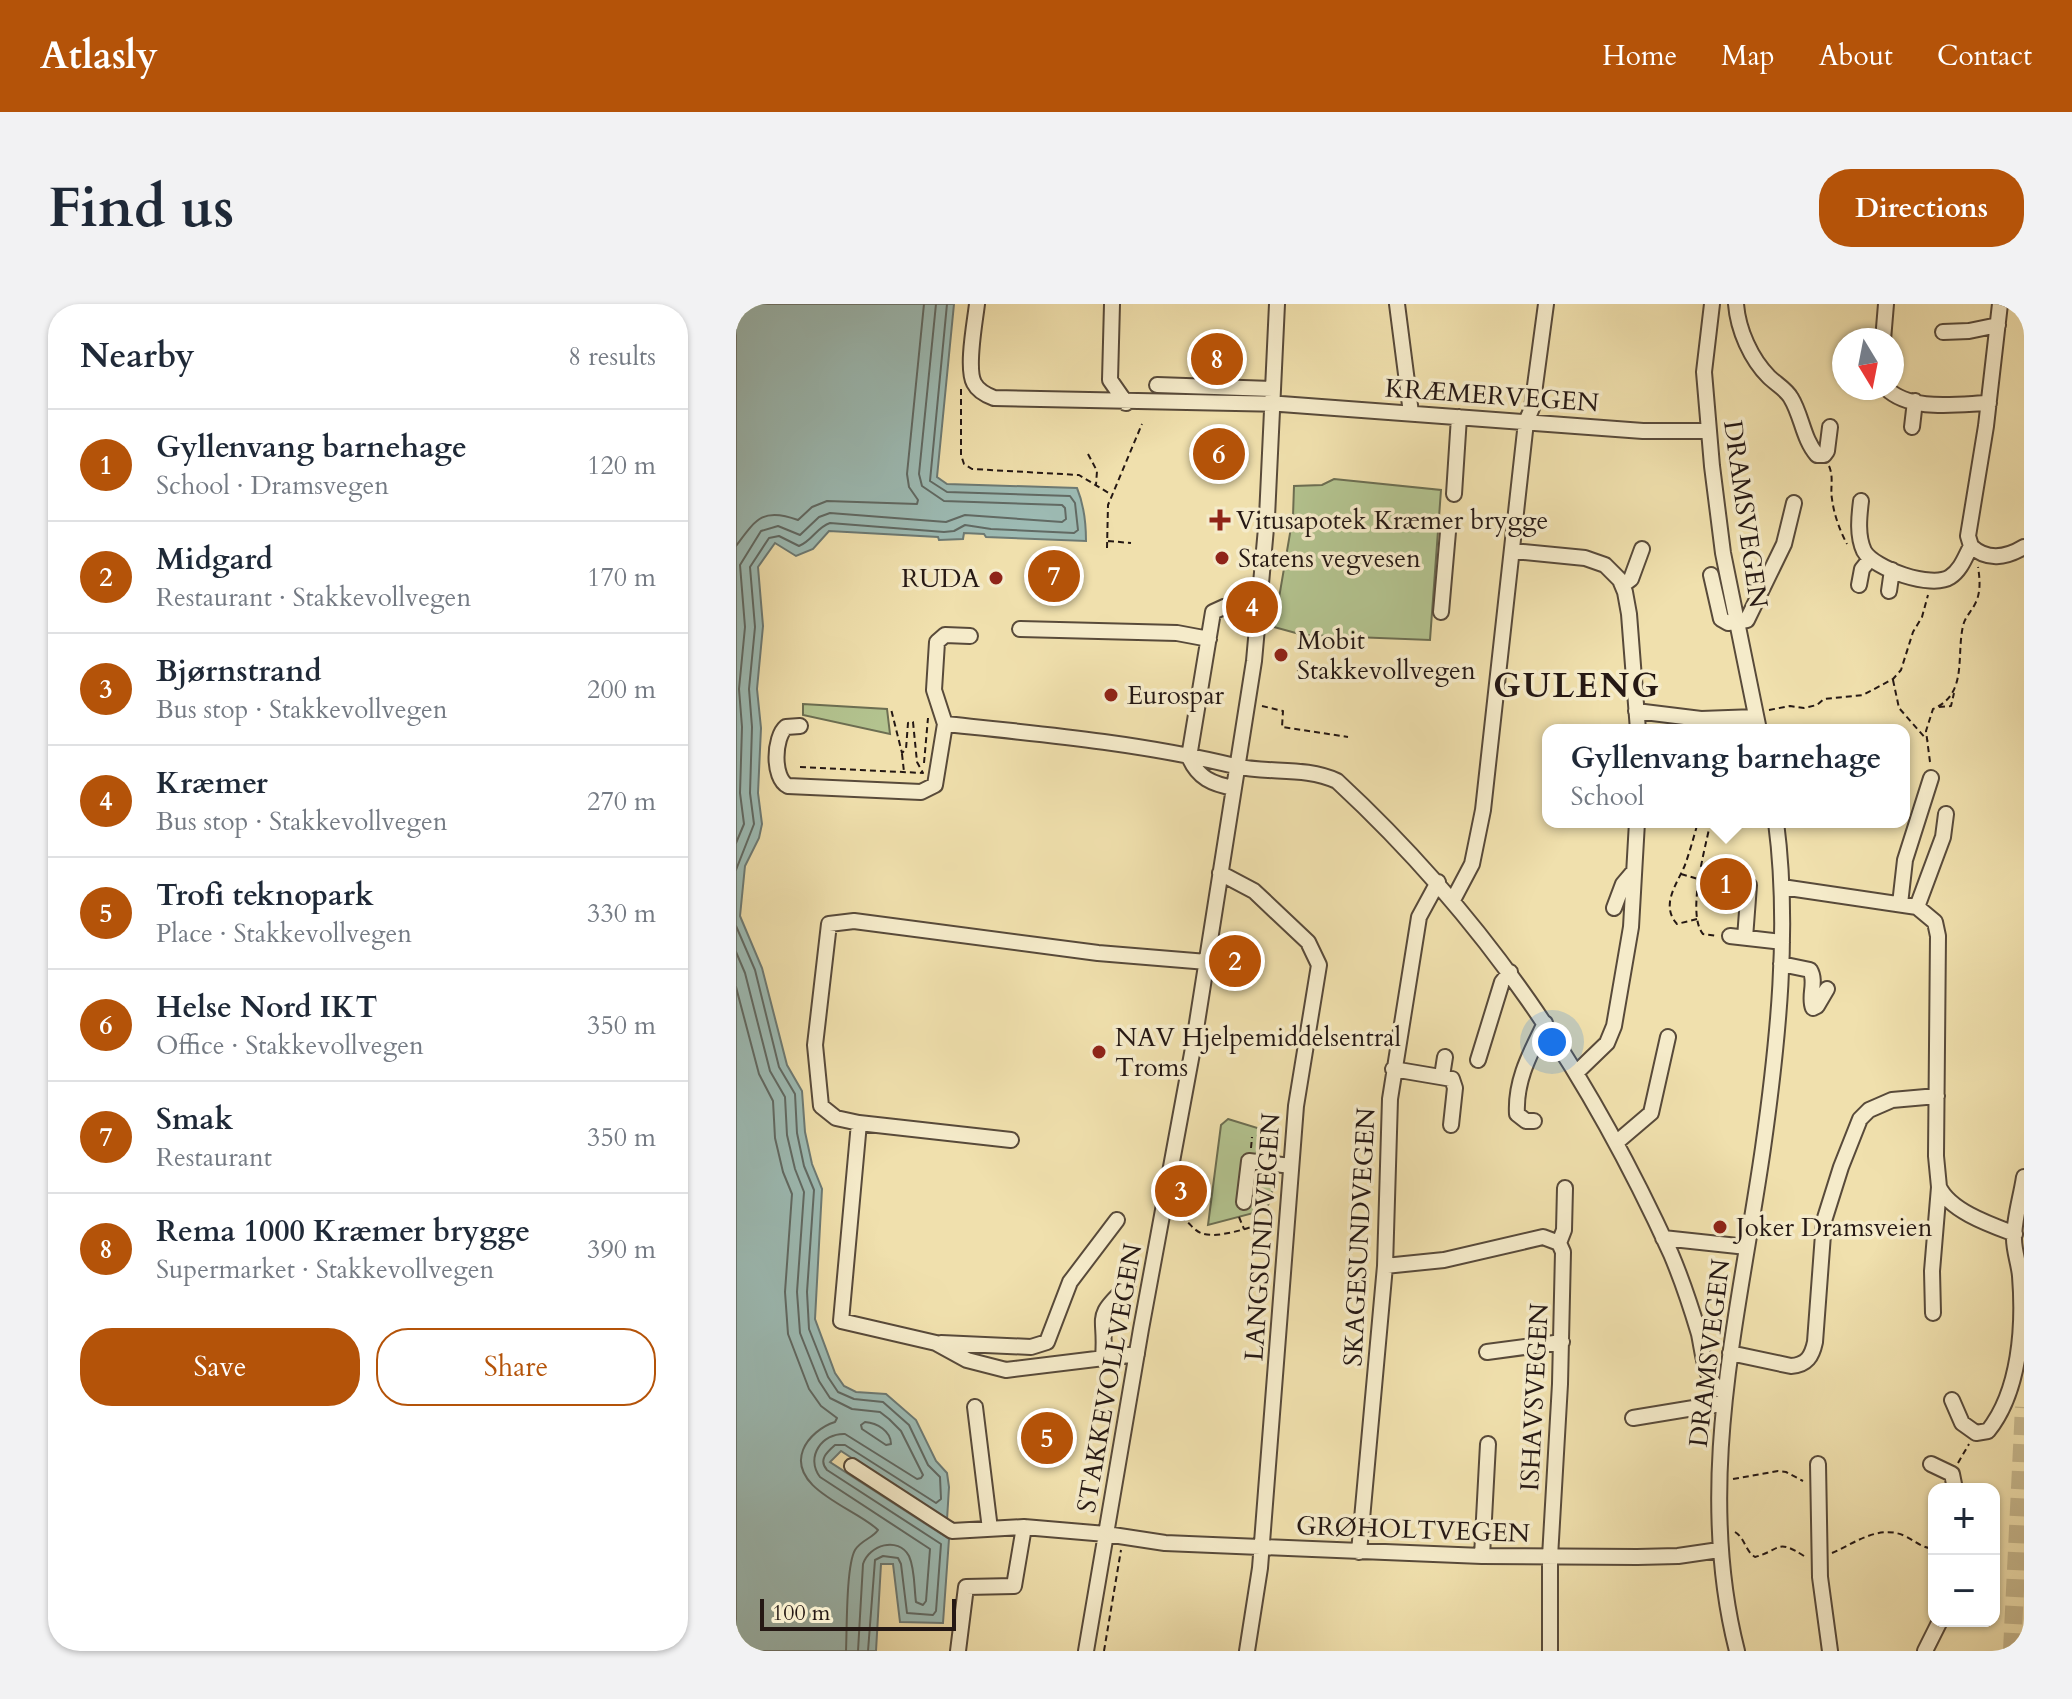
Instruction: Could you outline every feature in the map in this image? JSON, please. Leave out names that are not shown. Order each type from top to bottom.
[{"type":"street","points":[[977,304],[971,373],[974,384],[994,398],[1126,403],[1272,397]]},
{"type":"street","points":[[1112,304],[1110,380],[1126,403]]},
{"type":"street","name":"STAKKEVOLLVEGEN","points":[[1086,1651],[1207,962],[1238,767],[1261,602],[1277,304]]},
{"type":"street","points":[[1397,304],[1411,413]]},
{"type":"street","points":[[1453,900],[1476,852],[1493,733],[1526,422],[1532,408],[1546,304]]},
{"type":"street","name":"DRAMSVEGEN","points":[[1712,304],[1704,372],[1708,431],[1719,526],[1760,720]]},
{"type":"street","points":[[1736,304],[1740,325],[1754,357],[1769,377],[1787,392],[1817,455],[1822,456],[1827,451],[1830,427]]},
{"type":"street","points":[[1884,328],[1886,304]]},
{"type":"street","points":[[2000,304],[1989,403],[1968,536],[1973,548],[1995,557],[2024,547]]},
{"type":"street","points":[[1943,332],[1998,325]]},
{"type":"street","points":[[1157,385],[1272,397]]},
{"type":"street","name":"KRÆMERVEGEN","points":[[1272,397],[1459,417],[1643,431],[1708,431]]},
{"type":"street","points":[[1904,398],[1989,403]]},
{"type":"street","points":[[1912,427],[1915,401]]},
{"type":"street","points":[[1454,494],[1459,417]]},
{"type":"street","points":[[1861,501],[1859,530],[1868,557],[1892,570],[1920,580],[1938,582],[1954,574],[1973,548]]},
{"type":"street","points":[[1711,575],[1721,619],[1728,623],[1747,620],[1784,544],[1794,503]]},
{"type":"street","points":[[1441,612],[1448,532]]},
{"type":"street","points":[[1623,585],[1631,579],[1642,549]]},
{"type":"street","points":[[1513,551],[1595,561],[1610,568],[1623,585],[1629,614],[1637,724]]},
{"type":"street","points":[[1859,585],[1868,557]]},
{"type":"street","points":[[1889,591],[1892,570]]},
{"type":"street","points":[[1234,788],[1215,785],[1196,772],[1189,757],[1213,612],[1224,607],[1261,602]]},
{"type":"street","points":[[1020,629],[1177,633],[1209,639]]},
{"type":"street","points":[[800,726],[782,730],[778,775],[781,783],[788,786],[921,792],[935,785],[942,716],[934,690],[937,642],[945,635],[970,636]]},
{"type":"street","points":[[1636,711],[1701,719],[1760,720]]},
{"type":"street","points":[[942,716],[1217,760],[1238,767],[1323,775],[1337,781],[1438,882],[1510,972],[1577,1072],[1617,1142],[1688,1299],[1709,1377],[1724,1398],[1633,1418]]},
{"type":"street","points":[[1900,904],[1905,860],[1931,778]]},
{"type":"street","points":[[1917,907],[1943,837],[1946,814]]},
{"type":"street","points":[[1577,1072],[1607,1043],[1614,1026],[1631,927],[1637,828]]},
{"type":"street","name":"DRAMSVEGEN","points":[[1731,1648],[1719,1550],[1719,1446],[1730,1353],[1763,1149],[1781,964],[1782,887],[1777,828]]},
{"type":"street","points":[[1614,908],[1623,884],[1634,871]]},
{"type":"street","name":"LANGSUNDVEGEN","points":[[1220,873],[1254,891],[1308,942],[1318,960],[1319,974],[1296,1106],[1257,1588],[1247,1651]]},
{"type":"street","name":"SKAGESUNDVEGEN","points":[[1359,1552],[1385,1266],[1387,1130],[1393,1069],[1419,917],[1438,882]]},
{"type":"street","points":[[1749,885],[1737,937],[1782,942]]},
{"type":"street","points":[[1782,887],[1917,907],[1935,922],[1938,936],[1936,1156],[1939,1187],[1932,1271],[1933,1313]]},
{"type":"street","points":[[1011,1140],[859,1123],[836,1118],[821,1106],[815,1045],[829,924],[854,921],[1098,953],[1207,962]]},
{"type":"street","points":[[1781,964],[1810,970],[1814,979],[1813,1008],[1827,989]]},
{"type":"street","points":[[1478,1060],[1499,990],[1510,972]]},
{"type":"street","points":[[1534,1121],[1526,1121],[1517,1114],[1517,1101],[1523,1068],[1545,1023]]},
{"type":"street","points":[[1617,1142],[1651,1113],[1668,1037]]},
{"type":"street","points":[[1442,1076],[1445,1057]]},
{"type":"street","points":[[1393,1069],[1452,1079],[1455,1085],[1451,1125]]},
{"type":"street","points":[[1730,1353],[1791,1366],[1799,1366],[1810,1357],[1815,1342],[1824,1221],[1860,1119],[1869,1110],[1892,1100],[1937,1096]]},
{"type":"street","points":[[859,1123],[841,1321],[936,1343],[1031,1347],[1047,1342],[1070,1282],[1117,1220]]},
{"type":"street","points":[[1244,1202],[1249,1161],[1291,1166]]},
{"type":"street","points":[[1952,1400],[1962,1423],[1976,1433],[1988,1431],[2003,1408],[2019,1343],[2022,1305],[2015,1234],[2024,1177]]},
{"type":"street","points":[[1939,1187],[1945,1197],[1956,1205],[2015,1234]]},
{"type":"street","name":"ISHAVSVEGEN","points":[[1550,1651],[1550,1557],[1564,1258],[1559,1243],[1564,1230],[1565,1188]]},
{"type":"street","points":[[1385,1266],[1444,1260],[1543,1237],[1559,1243]]},
{"type":"street","points":[[1663,1238],[1747,1247]]},
{"type":"street","points":[[1103,1357],[1101,1319],[1107,1305],[1128,1286]]},
{"type":"street","points":[[1487,1352],[1562,1342]]},
{"type":"street","points":[[936,1343],[967,1360],[1006,1370],[1137,1354]]},
{"type":"street","points":[[975,1407],[990,1529]]},
{"type":"street","points":[[1482,1556],[1488,1444]]},
{"type":"street","points":[[1818,1464],[1820,1577],[1830,1651]]},
{"type":"street","points":[[1931,1464],[1953,1482]]},
{"type":"street","name":"GRØHOLTVEGEN","points":[[852,1466],[952,1531],[1024,1527],[1165,1543],[1482,1556],[1678,1556],[1719,1550]]},
{"type":"street","points":[[958,1651],[966,1587],[1014,1586],[1024,1527]]},
{"type":"street","points":[[1925,1651],[1937,1627]]},
{"type":"path","points":[[962,382],[960,428],[964,464],[972,469],[1079,475],[1112,495]]},
{"type":"path","points":[[1107,548],[1108,505],[1142,424]]},
{"type":"path","points":[[1088,454],[1097,471],[1096,487]]},
{"type":"path","points":[[1822,456],[1831,470],[1832,501],[1844,540],[1855,552],[1868,557]]},
{"type":"path","points":[[1107,541],[1131,543]]},
{"type":"path","points":[[1931,778],[1927,740],[1930,715],[1934,708],[1951,706],[1959,675],[1963,628],[1979,592],[1973,548]]},
{"type":"path","points":[[1760,720],[1775,708],[1804,708],[1817,705],[1824,699],[1868,694],[1893,679],[1901,670],[1928,593],[1938,582]]},
{"type":"path","points":[[1297,670],[1354,675],[1354,678]]},
{"type":"path","points":[[1893,679],[1899,708],[1927,740]]},
{"type":"path","points":[[1939,707],[1954,691]]},
{"type":"path","points":[[1262,706],[1283,711],[1282,727],[1348,737]]},
{"type":"path","points":[[891,709],[904,772]]},
{"type":"path","points":[[921,792],[929,717],[942,716]]},
{"type":"path","points":[[902,753],[906,749],[908,723],[913,722],[917,762],[923,773]]},
{"type":"path","points":[[800,767],[923,773]]},
{"type":"path","points":[[1696,828],[1671,895],[1670,914],[1678,924],[1698,918]]},
{"type":"path","points":[[1709,828],[1696,893],[1698,928],[1703,934],[1737,937]]},
{"type":"path","points":[[1680,874],[1698,879]]},
{"type":"path","points":[[1180,1217],[1206,1235],[1287,1216]]},
{"type":"path","points":[[1953,1482],[1976,1433]]},
{"type":"path","points":[[1719,1486],[1735,1478],[1778,1471],[1818,1489]]},
{"type":"path","points":[[1104,1651],[1121,1547]]},
{"type":"green space","points":[[1334,479],[1441,490],[1430,640],[1303,635],[1274,627],[1293,516],[1294,486],[1322,485]]},
{"type":"green space","points":[[803,704],[887,709],[890,734],[803,715]]},
{"type":"green space","points":[[1228,1119],[1280,1135],[1271,1200],[1265,1210],[1208,1225],[1221,1125]]},
{"type":"water","points":[[736,304],[954,304],[937,477],[947,484],[1077,488],[1085,521],[1086,541],[986,537],[984,534],[964,533],[963,539],[939,540],[938,537],[829,531],[813,549],[796,556],[775,543],[758,567],[763,626],[757,689],[761,728],[758,793],[762,824],[759,838],[745,866],[740,916],[762,968],[787,1065],[802,1091],[805,1132],[812,1164],[822,1189],[815,1319],[835,1373],[844,1386],[856,1392],[886,1394],[916,1420],[936,1461],[947,1473],[949,1487],[947,1520],[841,1451],[830,1462],[949,1539],[943,1623],[900,1622],[893,1564],[881,1564],[876,1651],[736,1651]]},
{"type":"tunnel","points":[[2012,1651],[2024,1407]]},
{"type":"place","name":"Rema 1000 Kræmer brygge","points":[[1217,359]]},
{"type":"place","name":"Helse Nord IKT","points":[[1219,454]]},
{"type":"place","name":"Vitusapotek Kræmer brygge","points":[[1220,520]]},
{"type":"place","name":"Statens vegvesen","points":[[1222,558]]},
{"type":"place","name":"Smak","points":[[1054,576]]},
{"type":"place","name":"RUDA","points":[[996,578]]},
{"type":"place","name":"Kræmer","points":[[1252,607]]},
{"type":"place","name":"Mobit Stakkevollvegen","points":[[1281,655]]},
{"type":"place","name":"Eurospar","points":[[1111,695]]},
{"type":"place","name":"Gyllenvang barnehage","points":[[1726,884]]},
{"type":"place","name":"Midgard","points":[[1235,961]]},
{"type":"place","name":"NAV Hjelpemiddelsentral Troms","points":[[1099,1052]]},
{"type":"place","name":"Bjørnstrand","points":[[1181,1191]]},
{"type":"place","name":"Joker Dramsveien","points":[[1720,1227]]},
{"type":"place","name":"Trofi teknopark","points":[[1047,1438]]},
{"type":"district","name":"GULENG","points":[[1577,685]]}]
